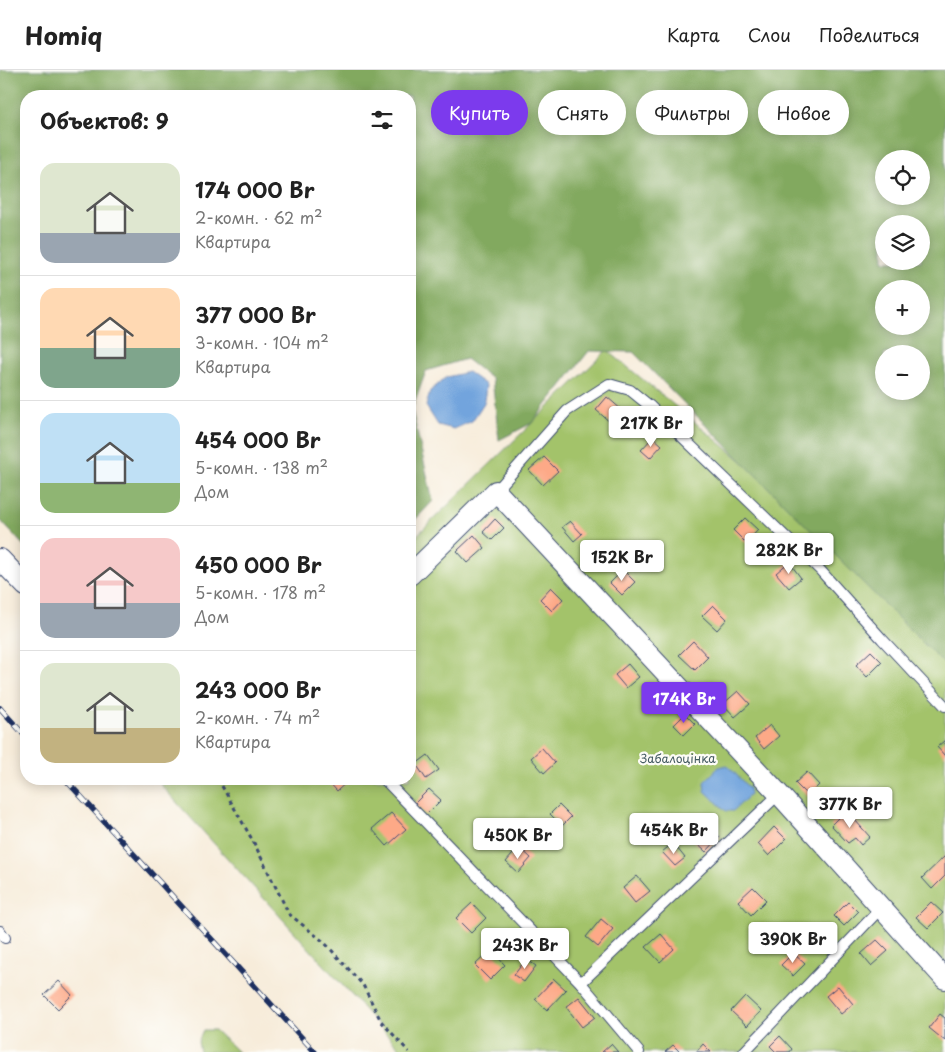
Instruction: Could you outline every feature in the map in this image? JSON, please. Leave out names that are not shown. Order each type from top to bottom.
[{"type":"street","points":[[416,570],[496,491],[779,794],[945,979]]},
{"type":"street","points":[[0,559],[20,580]]},
{"type":"lane","points":[[496,491],[567,410],[609,384],[630,390],[651,407],[820,570],[945,706]]},
{"type":"lane","points":[[390,785],[581,983],[639,1052]]},
{"type":"lane","points":[[581,983],[779,794]]},
{"type":"lane","points":[[744,1052],[881,908]]},
{"type":"path","points":[[221,785],[254,843],[288,914],[324,942],[363,985],[381,1021],[409,1052]]},
{"type":"green space","points":[[0,70],[945,70],[945,665],[633,352],[589,351],[532,423],[499,440],[492,379],[466,359],[426,371],[416,399],[416,90],[20,90],[20,542],[0,520]]},
{"type":"green space","name":"Забалоцінка","points":[[607,350],[945,628],[945,1052],[403,1052],[161,785],[416,785],[416,536]]},
{"type":"green space","points":[[416,427],[433,501],[416,519]]},
{"type":"green space","points":[[203,1030],[215,1030],[238,1052],[200,1052],[198,1042]]},
{"type":"water","points":[[468,372],[486,385],[484,403],[472,421],[454,429],[438,425],[426,406],[430,391],[447,377]]},
{"type":"water","points":[[727,765],[749,788],[750,795],[733,811],[726,811],[705,791],[704,782],[719,767]]},
{"type":"building","points":[[607,397],[622,410],[611,423],[596,410]]},
{"type":"building","points":[[653,437],[662,445],[650,458],[641,450]]},
{"type":"building","points":[[544,457],[558,471],[543,485],[529,470]]},
{"type":"building","points":[[745,518],[758,530],[746,543],[733,530]]},
{"type":"building","points":[[495,519],[504,528],[492,540],[483,532]]},
{"type":"building","points":[[570,521],[582,534],[574,541],[562,527]]},
{"type":"building","points":[[474,535],[485,548],[468,563],[457,551]]},
{"type":"building","points":[[789,562],[801,578],[789,588],[776,573]]},
{"type":"building","points":[[623,570],[635,582],[622,595],[610,583]]},
{"type":"building","points":[[551,587],[563,599],[552,611],[540,599]]},
{"type":"building","points":[[713,605],[727,619],[717,630],[702,616]]},
{"type":"building","points":[[693,641],[708,657],[695,670],[679,655]]},
{"type":"building","points":[[871,651],[882,662],[867,677],[856,665]]},
{"type":"building","points":[[628,664],[639,677],[626,688],[615,675]]},
{"type":"building","points":[[738,691],[750,704],[735,717],[723,704]]},
{"type":"building","points":[[685,714],[695,724],[684,735],[674,725]]},
{"type":"building","points":[[770,725],[779,736],[764,749],[755,738]]},
{"type":"building","points":[[945,740],[945,756],[937,747]]},
{"type":"building","points":[[542,748],[555,763],[544,773],[531,758]]},
{"type":"building","points":[[428,755],[439,770],[426,779],[416,764]]},
{"type":"building","points":[[807,772],[819,785],[808,796],[795,783]]},
{"type":"building","points":[[332,785],[344,785],[337,791]]},
{"type":"building","points":[[429,789],[441,800],[426,815],[414,804]]},
{"type":"building","points":[[559,805],[571,817],[562,826],[550,814]]},
{"type":"building","points":[[846,810],[870,837],[861,845],[855,838],[848,843],[831,825]]},
{"type":"building","points":[[391,813],[406,829],[387,846],[372,829]]},
{"type":"building","points":[[707,825],[720,837],[706,852],[693,840]]},
{"type":"building","points":[[774,827],[786,839],[769,856],[758,844]]},
{"type":"building","points":[[673,843],[685,858],[675,866],[662,852]]},
{"type":"building","points":[[519,847],[531,858],[518,873],[506,862]]},
{"type":"building","points":[[945,856],[945,876],[932,889],[922,878]]},
{"type":"building","points":[[637,876],[650,891],[635,903],[623,888]]},
{"type":"building","points":[[753,887],[766,900],[751,915],[738,901]]},
{"type":"building","points":[[848,902],[858,912],[844,926],[834,916]]},
{"type":"building","points":[[931,902],[943,913],[928,928],[916,917]]},
{"type":"building","points":[[472,903],[486,918],[471,933],[456,918]]},
{"type":"building","points":[[601,919],[613,929],[598,947],[586,937]]},
{"type":"building","points":[[661,934],[674,949],[660,962],[646,947]]},
{"type":"building","points":[[877,940],[888,951],[871,966],[861,954]]},
{"type":"building","points":[[491,950],[505,965],[490,980],[475,965]]},
{"type":"building","points":[[793,953],[805,964],[793,976],[781,965]]},
{"type":"building","points":[[526,959],[536,966],[524,982],[514,975]]},
{"type":"building","points":[[554,979],[566,990],[547,1010],[535,999]]},
{"type":"building","points":[[59,981],[72,995],[58,1009],[44,995]]},
{"type":"building","points":[[838,986],[853,1004],[841,1014],[826,996]]},
{"type":"building","points":[[745,996],[761,1011],[747,1026],[731,1011]]},
{"type":"building","points":[[579,997],[595,1017],[582,1027],[566,1007]]},
{"type":"building","points":[[940,1014],[945,1018],[945,1041],[929,1028]]},
{"type":"building","points":[[780,1036],[792,1049],[790,1052],[776,1052],[770,1046]]},
{"type":"building","points":[[611,1044],[618,1052],[602,1052]]},
{"type":"building","points":[[703,1044],[711,1052],[696,1052]]},
{"type":"building","points":[[673,1045],[680,1052],[665,1052]]},
{"type":"railway","points":[[0,708],[20,730]]},
{"type":"railway","points":[[70,785],[315,1052]]}]
